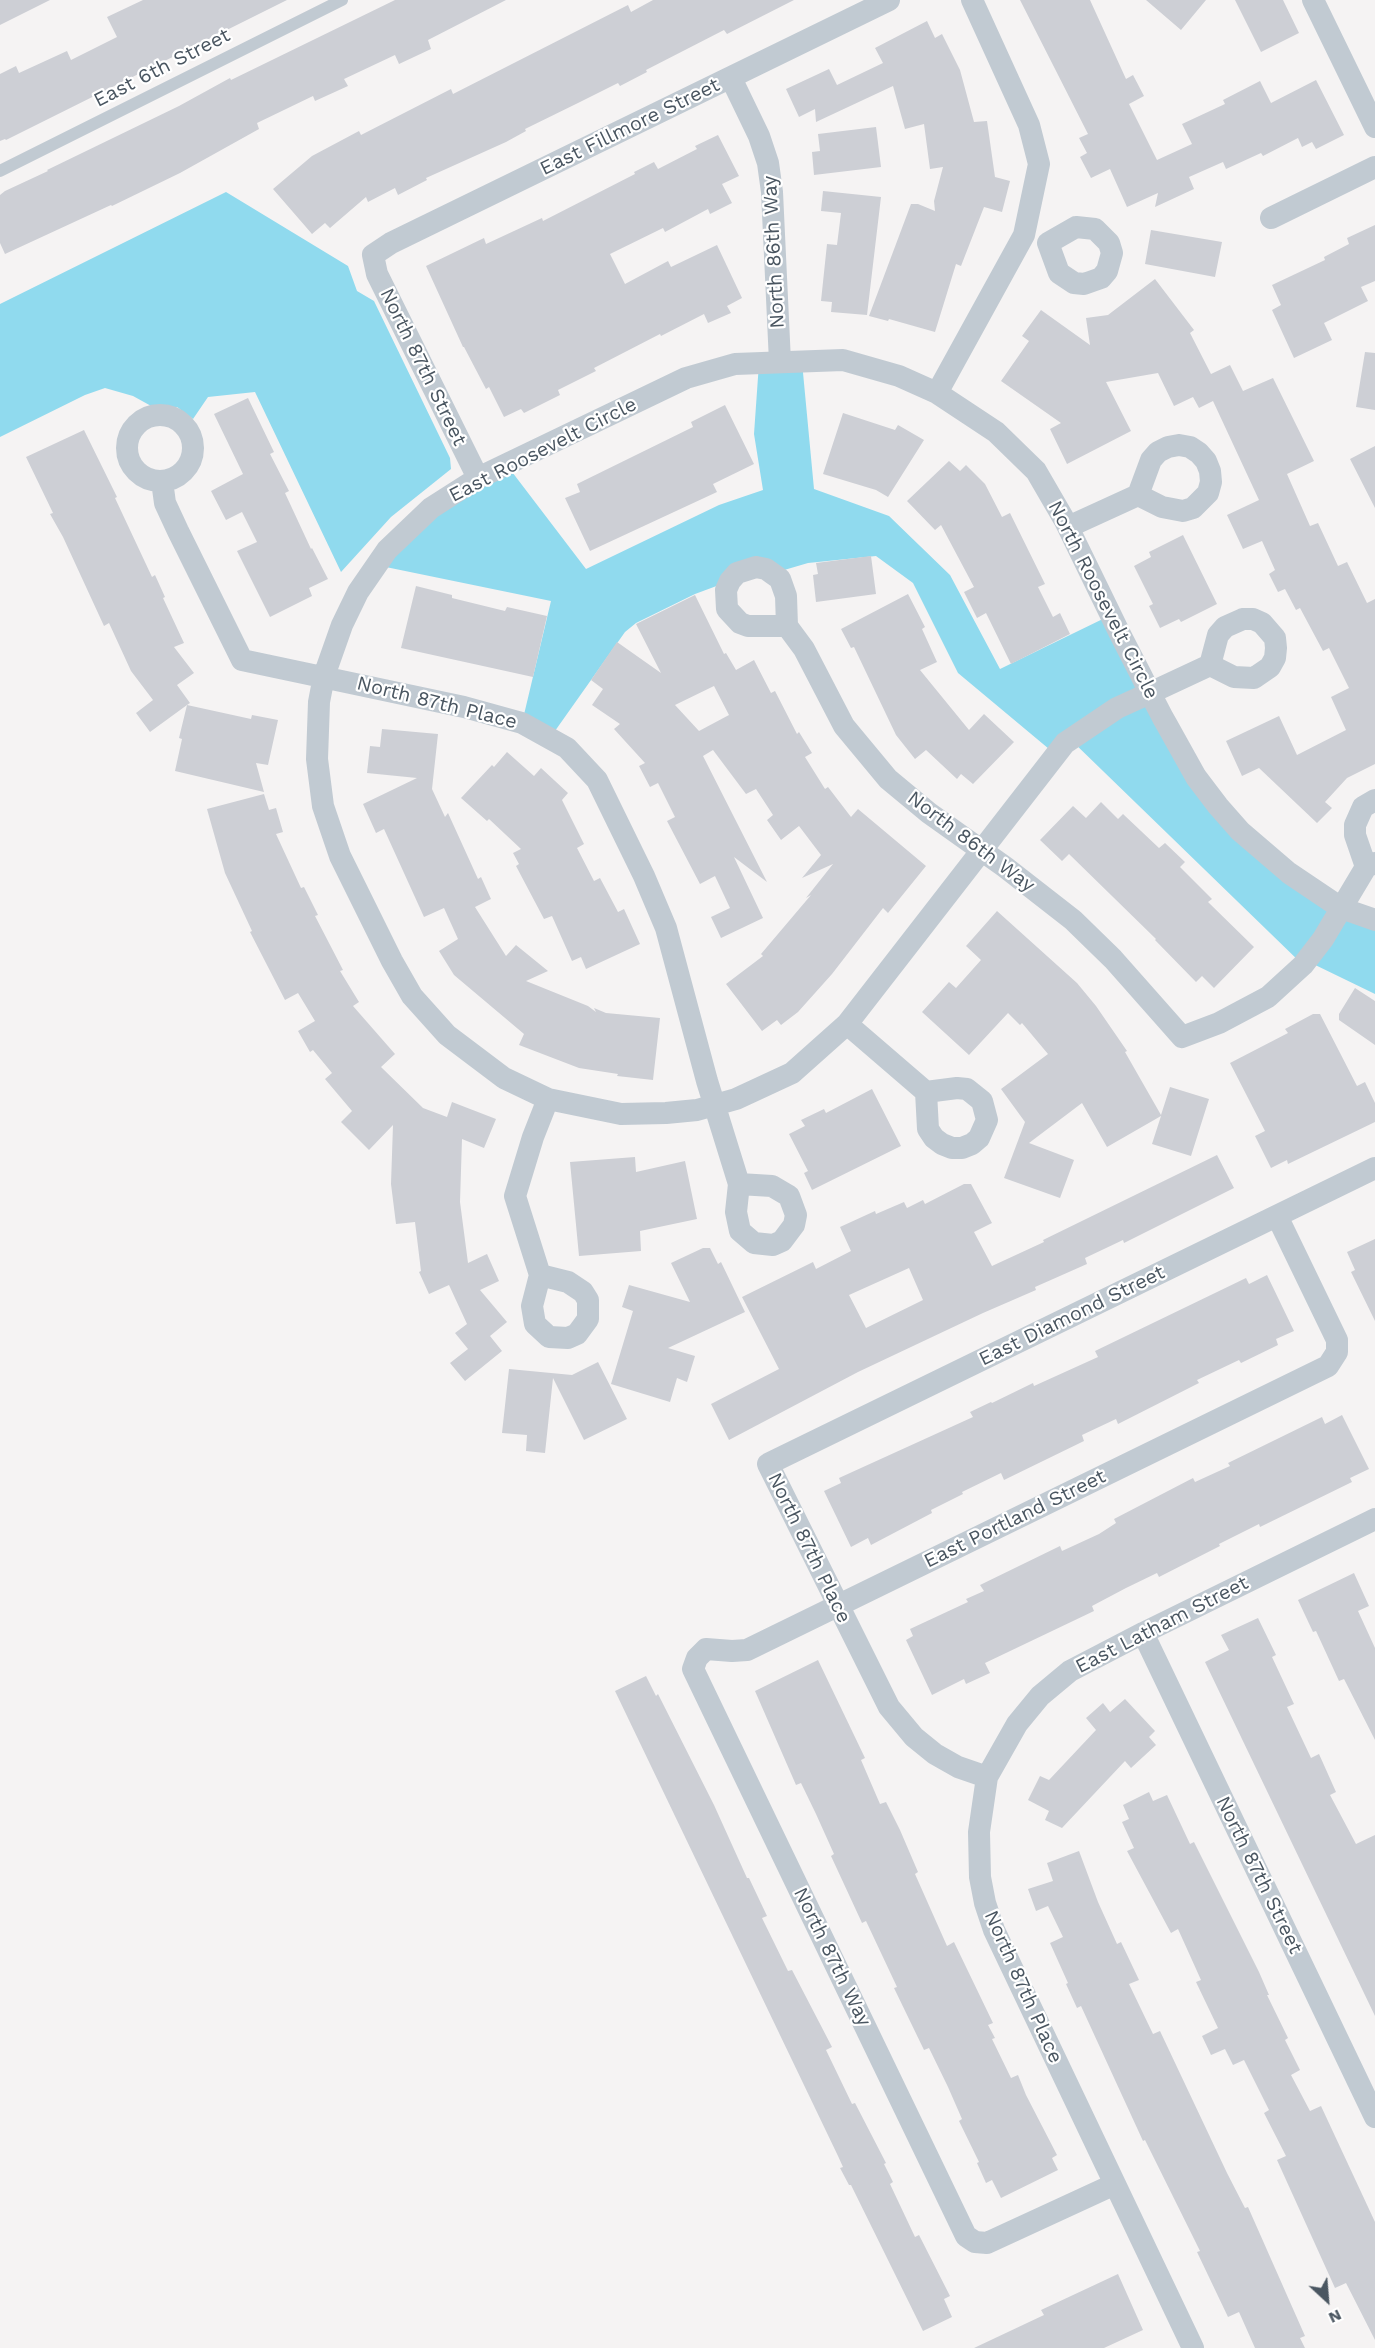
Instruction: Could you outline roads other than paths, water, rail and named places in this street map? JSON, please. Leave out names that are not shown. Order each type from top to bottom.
[{"type":"street","name":"East Fillmore Street","points":[[373,255],[391,243],[889,0]]},
{"type":"street","points":[[937,393],[1024,235],[1039,164],[1029,125],[972,0]]},
{"type":"street","points":[[1313,0],[1375,127]]},
{"type":"street","name":"North 86th Way","points":[[731,78],[759,136],[768,163],[772,192],[780,362]]},
{"type":"street","points":[[1271,218],[1375,167]]},
{"type":"street","points":[[1024,235],[1048,243]]},
{"type":"street","name":"North 87th Street","points":[[373,255],[377,274],[478,478]]},
{"type":"street","name":"North Roosevelt Circle","points":[[780,362],[843,360],[899,376],[937,393],[996,432],[1036,471],[1068,527],[1150,693],[1196,777],[1240,831],[1289,873],[1341,908],[1375,920]]},
{"type":"street","name":"East Roosevelt Circle","points":[[324,676],[342,625],[358,592],[387,550],[431,508],[478,478],[686,378],[735,364],[780,362]]},
{"type":"street","name":"North 87th Place","points":[[162,481],[165,503],[242,660],[464,707],[522,723],[567,748],[597,780],[644,876],[666,928],[714,1106],[740,1184]]},
{"type":"street","points":[[1068,527],[1138,495]]},
{"type":"street","name":"North 86th Way","points":[[787,626],[804,649],[844,726],[888,779],[929,813],[1072,920],[1113,959],[1182,1037],[1219,1023],[1268,997],[1307,961],[1341,908]]},
{"type":"street","points":[[324,676],[319,702],[317,759],[324,806],[340,856],[412,996],[447,1035],[504,1078],[548,1099],[621,1114],[666,1113],[714,1106],[755,1092],[792,1073],[847,1024],[1065,743],[1102,716],[1210,665]]},
{"type":"street","points":[[1341,908],[1370,865],[1355,835],[1355,825],[1363,807],[1375,800]]},
{"type":"street","points":[[847,1024],[926,1092]]},
{"type":"street","points":[[540,1275],[515,1196],[533,1137],[548,1099]]},
{"type":"street","name":"East Diamond Street","points":[[768,1464],[1375,1168]]},
{"type":"street","name":"East Portland Street","points":[[693,1669],[697,1659],[706,1649],[747,1650],[1328,1366],[1337,1352],[1337,1340],[1277,1216]]},
{"type":"street","name":"North 87th Place","points":[[768,1464],[878,1689],[900,1722],[935,1754],[958,1767],[987,1777],[979,1832],[980,1877],[985,1903],[994,1930],[1193,2348]]},
{"type":"street","name":"East Latham Street","points":[[987,1777],[1017,1724],[1040,1696],[1070,1671],[1375,1519]]},
{"type":"street","name":"North 87th Street","points":[[1143,1633],[1375,2116]]},
{"type":"street","name":"North 87th Way","points":[[693,1669],[966,2236],[975,2242],[987,2243],[1115,2184]]},
{"type":"lane","name":"East 6th Street","points":[[0,171],[342,0]]},
{"type":"water","points":[[226,192],[348,266],[357,291],[374,301],[450,458],[451,469],[391,517],[341,572],[255,392],[208,397],[193,419],[177,407],[153,407],[133,396],[105,388],[85,395],[0,437],[0,304]]},
{"type":"water","points":[[802,362],[814,489],[889,516],[950,575],[1000,669],[1111,615],[1240,831],[1375,920],[1375,994],[1307,961],[1303,965],[1070,739],[1055,754],[958,673],[913,583],[876,556],[808,563],[774,573],[730,581],[695,594],[636,623],[625,632],[550,738],[522,723],[551,601],[376,565],[387,550],[506,464],[586,569],[719,505],[763,490],[754,434],[759,363]]}]
